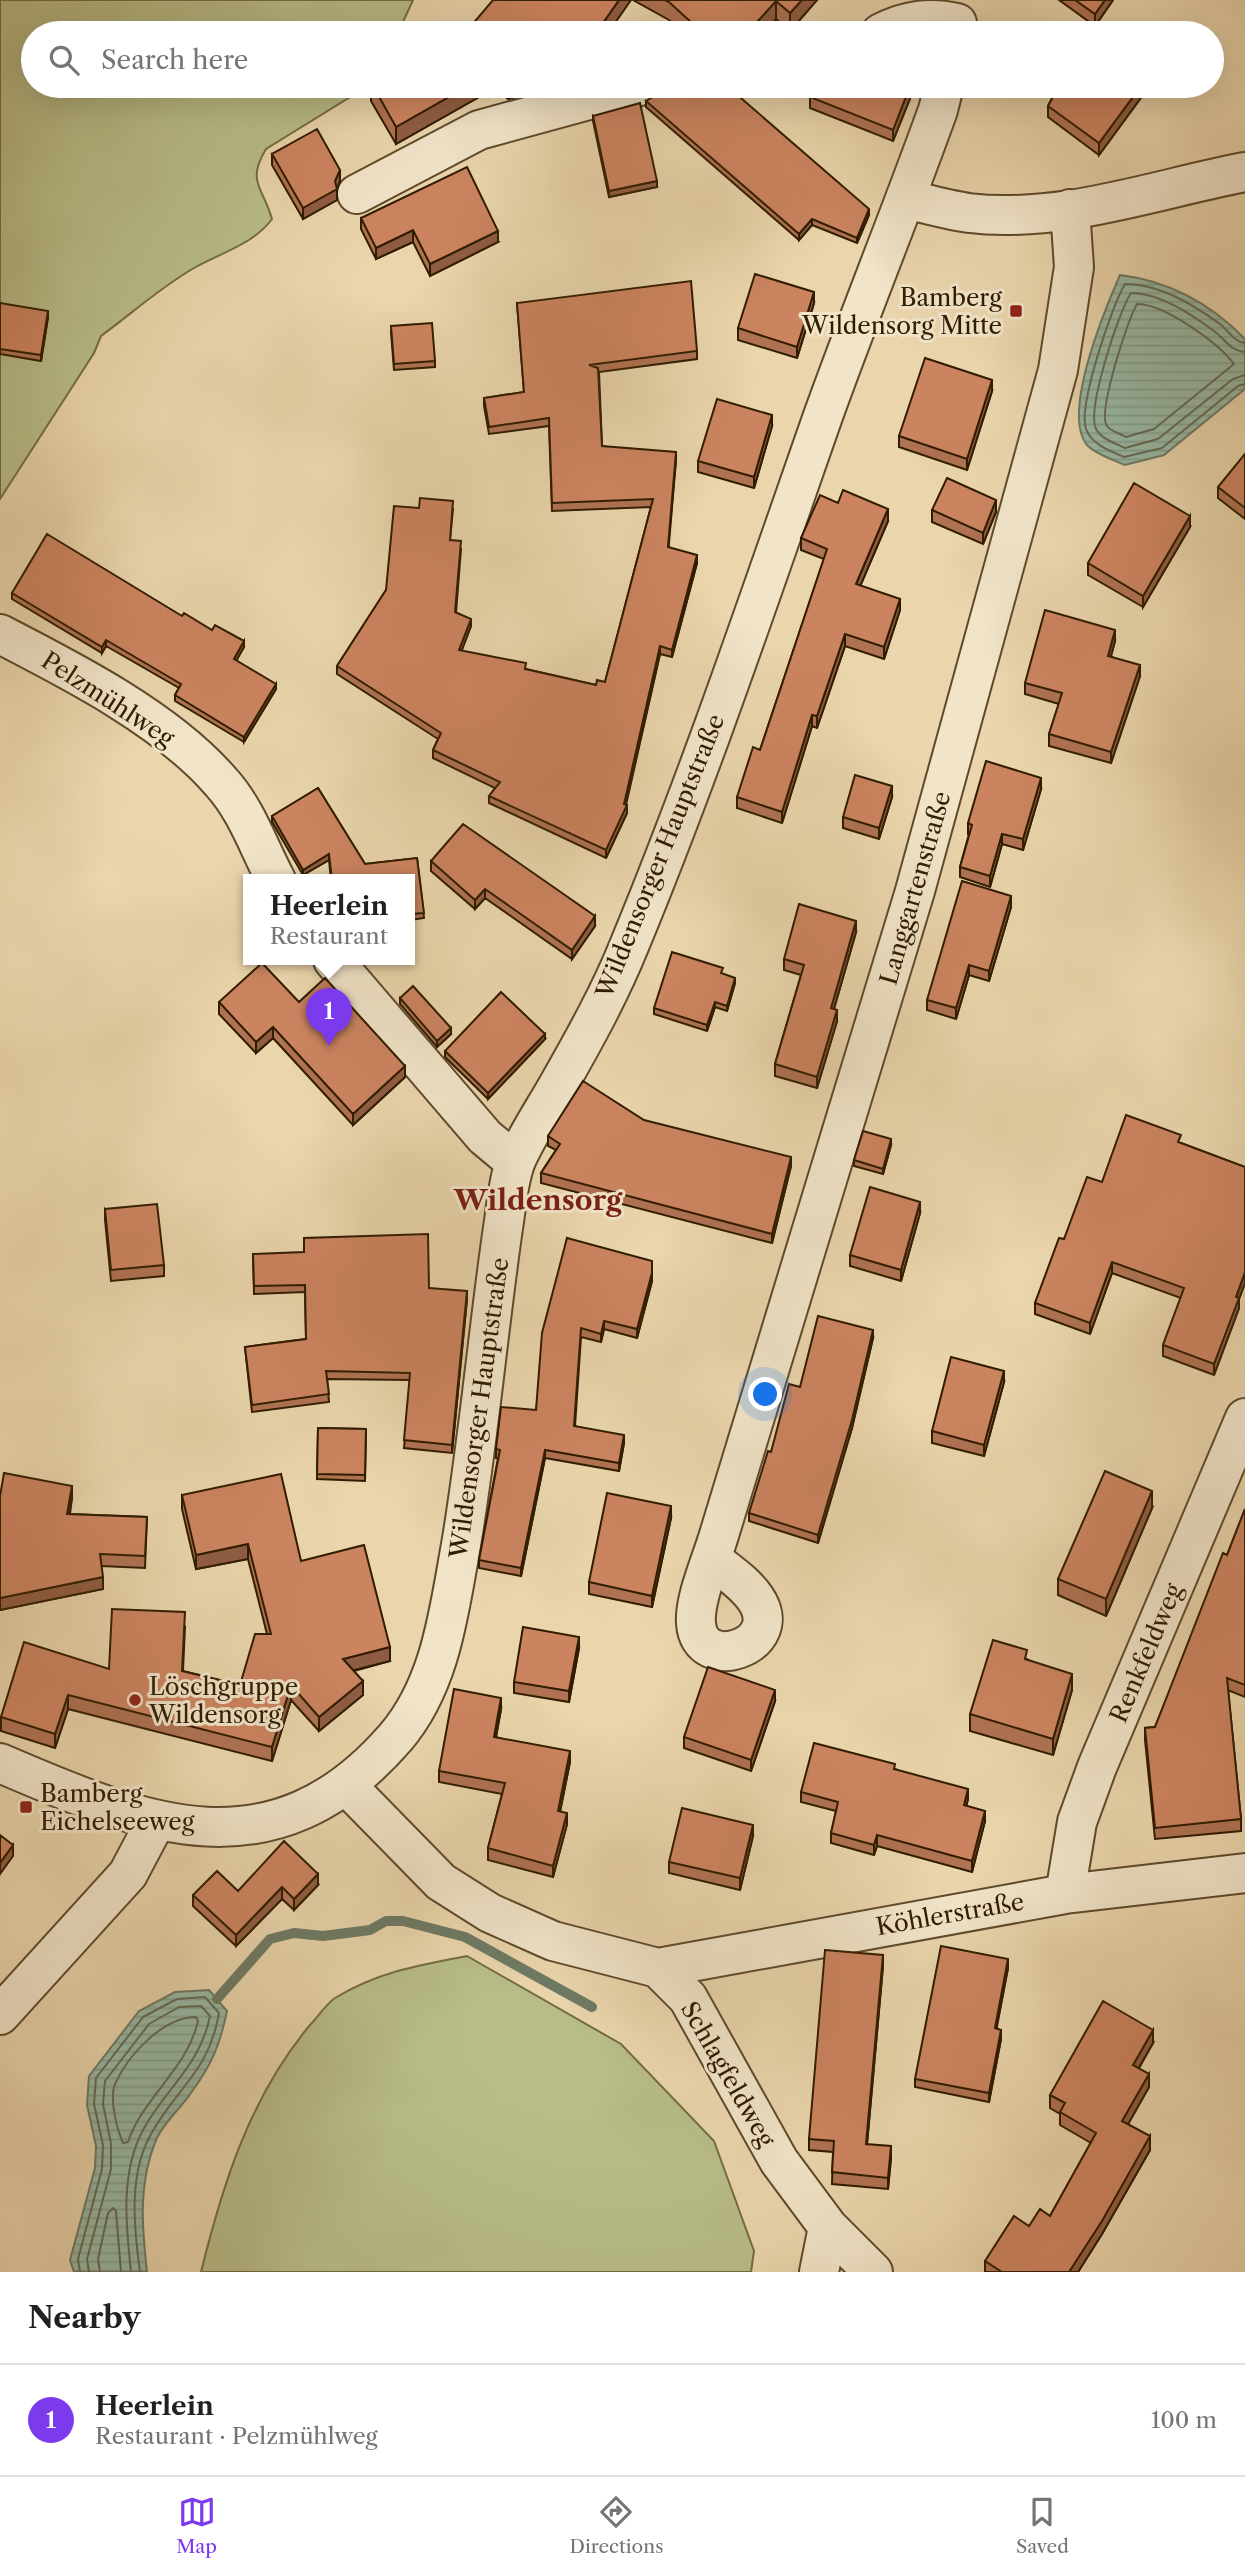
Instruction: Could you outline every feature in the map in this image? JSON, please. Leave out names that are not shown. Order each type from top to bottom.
[{"type":"street","points":[[915,21],[931,18],[958,19]]},
{"type":"street","points":[[357,194],[480,130],[596,98]]},
{"type":"street","name":"Wildensorger Hauptstraße","points":[[0,1763],[94,1801],[156,1821],[219,1828],[266,1823],[306,1809],[346,1785],[399,1734],[432,1674],[446,1632],[469,1500],[505,1216],[515,1161],[583,1042],[628,951],[745,643],[866,297],[906,199],[940,98]]},
{"type":"street","points":[[906,199],[971,213],[1021,214],[1070,209],[1245,172]]},
{"type":"street","name":"Langgartenstraße","points":[[712,1559],[915,891],[1058,370],[1074,267],[1070,209]]},
{"type":"street","name":"Pelzmühlweg","points":[[0,634],[140,714],[214,774],[247,821],[273,874]]},
{"type":"street","points":[[336,965],[485,1137],[515,1161]]},
{"type":"street","name":"Renkfeldweg","points":[[1065,1894],[1077,1822],[1097,1767],[1245,1418]]},
{"type":"street","points":[[346,1785],[441,1882],[489,1913],[553,1941],[658,1968]]},
{"type":"street","points":[[0,2015],[128,1874],[156,1821]]},
{"type":"street","name":"Köhlerstraße","points":[[658,1968],[1065,1894],[1245,1873]]},
{"type":"street","name":"Schlagfeldweg","points":[[658,1968],[688,1998],[779,2161],[828,2227],[873,2272]]},
{"type":"street","points":[[819,2272],[828,2227]]},
{"type":"green space","points":[[0,0],[413,0],[403,21],[21,21],[21,98],[349,98],[266,149],[257,169],[258,184],[272,219],[265,228],[246,242],[194,268],[101,336],[94,353],[0,499]]},
{"type":"green space","points":[[467,1956],[621,2044],[714,2141],[754,2251],[751,2272],[201,2272],[219,2206],[241,2142],[271,2081],[310,2025],[328,2004],[351,1989],[415,1966]]},
{"type":"water","points":[[1120,275],[1155,283],[1188,296],[1218,315],[1245,339],[1245,389],[1164,455],[1125,465],[1087,445],[1080,430],[1079,410],[1088,361]]},
{"type":"water","points":[[209,1990],[227,2011],[218,2044],[198,2083],[156,2140],[146,2172],[143,2205],[147,2272],[74,2272],[70,2260],[95,2168],[96,2146],[87,2105],[89,2076],[139,2011],[175,1992]]},
{"type":"building","points":[[493,0],[619,0],[604,21],[475,21]]},
{"type":"building","points":[[665,0],[802,0],[790,13],[776,1],[758,21],[690,21]]},
{"type":"building","points":[[1075,0],[1105,0],[1095,14]]},
{"type":"building","points":[[380,98],[447,98],[396,127]]},
{"type":"building","points":[[651,98],[741,98],[869,209],[857,238],[812,219],[799,234],[646,101]]},
{"type":"building","points":[[813,98],[905,98],[893,130]]},
{"type":"building","points":[[1052,98],[1132,98],[1099,143],[1048,106]]},
{"type":"building","points":[[640,103],[657,181],[609,191],[593,116]]},
{"type":"building","points":[[317,129],[340,170],[335,181],[337,189],[303,208],[272,154]]},
{"type":"building","points":[[467,167],[498,231],[430,264],[413,230],[376,248],[361,218]]},
{"type":"building","points":[[755,274],[814,292],[797,347],[738,328]]},
{"type":"building","points":[[691,281],[697,351],[589,365],[598,368],[602,446],[676,452],[668,547],[697,555],[672,650],[660,646],[624,804],[627,805],[606,850],[489,796],[500,782],[433,750],[441,733],[337,666],[386,590],[394,506],[419,508],[420,498],[453,501],[450,540],[461,541],[455,612],[471,619],[459,650],[526,663],[525,669],[596,685],[597,680],[605,682],[653,499],[552,503],[549,418],[489,427],[484,398],[524,392],[517,303]]},
{"type":"building","points":[[0,303],[48,311],[41,355],[0,349]]},
{"type":"building","points":[[432,323],[435,361],[394,364],[391,326]]},
{"type":"building","points":[[925,358],[992,380],[967,459],[899,436]]},
{"type":"building","points":[[717,399],[772,415],[754,477],[698,461]]},
{"type":"building","points":[[1245,454],[1245,508],[1218,487]]},
{"type":"building","points":[[947,478],[996,500],[983,533],[932,510]]},
{"type":"building","points":[[1134,483],[1190,516],[1143,596],[1088,563]]},
{"type":"building","points":[[843,490],[888,509],[856,584],[900,599],[884,647],[845,634],[817,716],[812,715],[782,812],[737,797],[753,747],[760,750],[827,549],[801,538],[820,495],[838,503]]},
{"type":"building","points":[[47,534],[182,616],[184,613],[212,630],[215,625],[244,641],[234,659],[276,684],[244,737],[175,695],[181,684],[106,640],[102,647],[12,593]]},
{"type":"building","points":[[1045,610],[1115,630],[1108,656],[1140,665],[1111,752],[1049,734],[1062,693],[1025,683]]},
{"type":"building","points":[[986,761],[1041,778],[1023,839],[1002,834],[990,876],[960,867],[972,825],[968,823]]},
{"type":"building","points":[[855,775],[892,786],[879,828],[843,817]]},
{"type":"building","points":[[318,788],[365,864],[417,858],[424,913],[415,914],[415,874],[331,874],[329,854],[303,870],[272,816]]},
{"type":"building","points":[[463,824],[595,916],[572,950],[485,889],[475,900],[431,861]]},
{"type":"building","points":[[962,881],[1011,896],[989,971],[969,965],[956,1008],[927,1000]]},
{"type":"building","points":[[799,904],[856,921],[831,1008],[837,1010],[817,1077],[775,1064],[804,965],[784,959]]},
{"type":"building","points":[[672,952],[723,968],[721,973],[735,978],[727,1006],[715,1002],[707,1025],[654,1008]]},
{"type":"building","points":[[260,965],[264,965],[299,1002],[325,978],[405,1066],[353,1114],[273,1027],[256,1042],[219,1002]]},
{"type":"building","points":[[413,986],[451,1028],[437,1041],[400,998]]},
{"type":"building","points":[[501,992],[545,1034],[488,1093],[445,1051]]},
{"type":"building","points":[[583,1081],[644,1120],[791,1157],[772,1234],[541,1173],[560,1144],[548,1136]]},
{"type":"building","points":[[1126,1115],[1181,1135],[1178,1142],[1245,1167],[1245,1272],[1236,1297],[1239,1298],[1214,1364],[1163,1345],[1184,1288],[1112,1262],[1090,1323],[1035,1303],[1059,1238],[1064,1239],[1087,1177],[1102,1182]]},
{"type":"building","points":[[863,1131],[891,1139],[883,1169],[854,1160]]},
{"type":"building","points":[[870,1187],[920,1202],[901,1270],[850,1255]]},
{"type":"building","points":[[157,1204],[164,1265],[111,1270],[105,1209]]},
{"type":"building","points":[[428,1234],[429,1288],[467,1291],[452,1445],[404,1440],[410,1373],[326,1371],[329,1394],[252,1405],[245,1347],[306,1339],[305,1285],[254,1286],[253,1254],[304,1252],[304,1238]]},
{"type":"building","points":[[567,1238],[652,1261],[652,1273],[637,1329],[604,1321],[601,1334],[581,1328],[574,1426],[624,1435],[619,1463],[545,1450],[521,1568],[479,1560],[500,1450],[496,1449],[501,1407],[536,1410],[542,1333]]},
{"type":"building","points":[[818,1316],[873,1330],[852,1420],[818,1535],[749,1513],[768,1451],[771,1452],[789,1384],[800,1387]]},
{"type":"building","points":[[951,1357],[1004,1371],[984,1445],[932,1431]]},
{"type":"building","points":[[318,1428],[366,1429],[365,1475],[317,1474]]},
{"type":"building","points":[[1105,1471],[1152,1491],[1106,1599],[1058,1579]]},
{"type":"building","points":[[4,1473],[72,1486],[67,1514],[147,1517],[145,1556],[100,1554],[103,1577],[0,1598],[0,1496]]},
{"type":"building","points":[[281,1474],[301,1561],[364,1545],[390,1647],[343,1659],[363,1681],[319,1717],[291,1685],[272,1747],[68,1695],[55,1734],[1,1717],[24,1642],[109,1669],[112,1609],[185,1612],[182,1671],[240,1685],[255,1634],[271,1634],[248,1544],[196,1555],[182,1495]]},
{"type":"building","points":[[607,1493],[671,1506],[652,1596],[589,1582]]},
{"type":"building","points":[[1245,1509],[1245,1685],[1227,1678],[1241,1819],[1155,1828],[1145,1728],[1155,1727],[1223,1553],[1227,1555]]},
{"type":"building","points":[[523,1627],[579,1637],[569,1691],[514,1682]]},
{"type":"building","points":[[993,1640],[1027,1650],[1025,1659],[1072,1674],[1053,1739],[970,1714]]},
{"type":"building","points":[[708,1667],[775,1690],[751,1760],[684,1737]]},
{"type":"building","points":[[454,1689],[501,1698],[494,1737],[570,1751],[558,1811],[567,1813],[553,1866],[488,1848],[505,1783],[439,1771]]},
{"type":"building","points":[[814,1743],[895,1764],[894,1769],[968,1789],[964,1805],[985,1811],[972,1861],[877,1835],[874,1845],[831,1833],[838,1802],[801,1792]]},
{"type":"building","points":[[682,1808],[753,1825],[740,1878],[669,1862]]},
{"type":"building","points":[[0,1835],[13,1845],[0,1863]]},
{"type":"building","points":[[284,1841],[318,1874],[294,1899],[282,1887],[236,1935],[193,1895],[217,1871],[238,1891]]},
{"type":"building","points":[[941,1946],[1008,1959],[995,2028],[1001,2030],[989,2093],[915,2079]]},
{"type":"building","points":[[825,1950],[883,1955],[866,2144],[891,2146],[888,2178],[832,2172],[834,2141],[809,2139]]},
{"type":"building","points":[[1103,2001],[1153,2030],[1133,2065],[1149,2074],[1122,2121],[1150,2136],[1102,2221],[1069,2272],[1002,2272],[985,2261],[1014,2216],[1029,2226],[1040,2209],[1050,2216],[1096,2133],[1060,2112],[1065,2103],[1050,2095]]},
{"type":"waterway","points":[[217,1999],[270,1939],[294,1933],[323,1936],[370,1930],[386,1921],[403,1921],[465,1937],[592,2007]]},
{"type":"place","name":"Bamberg Wildensorg Mitte","points":[[1016,311]]},
{"type":"place","name":"Heerlein","points":[[329,1046]]},
{"type":"place","name":"Löschgruppe Wildensorg","points":[[135,1700]]},
{"type":"place","name":"Bamberg Eichelseeweg","points":[[26,1807]]},
{"type":"district","name":"Wildensorg","points":[[538,1200]]}]
